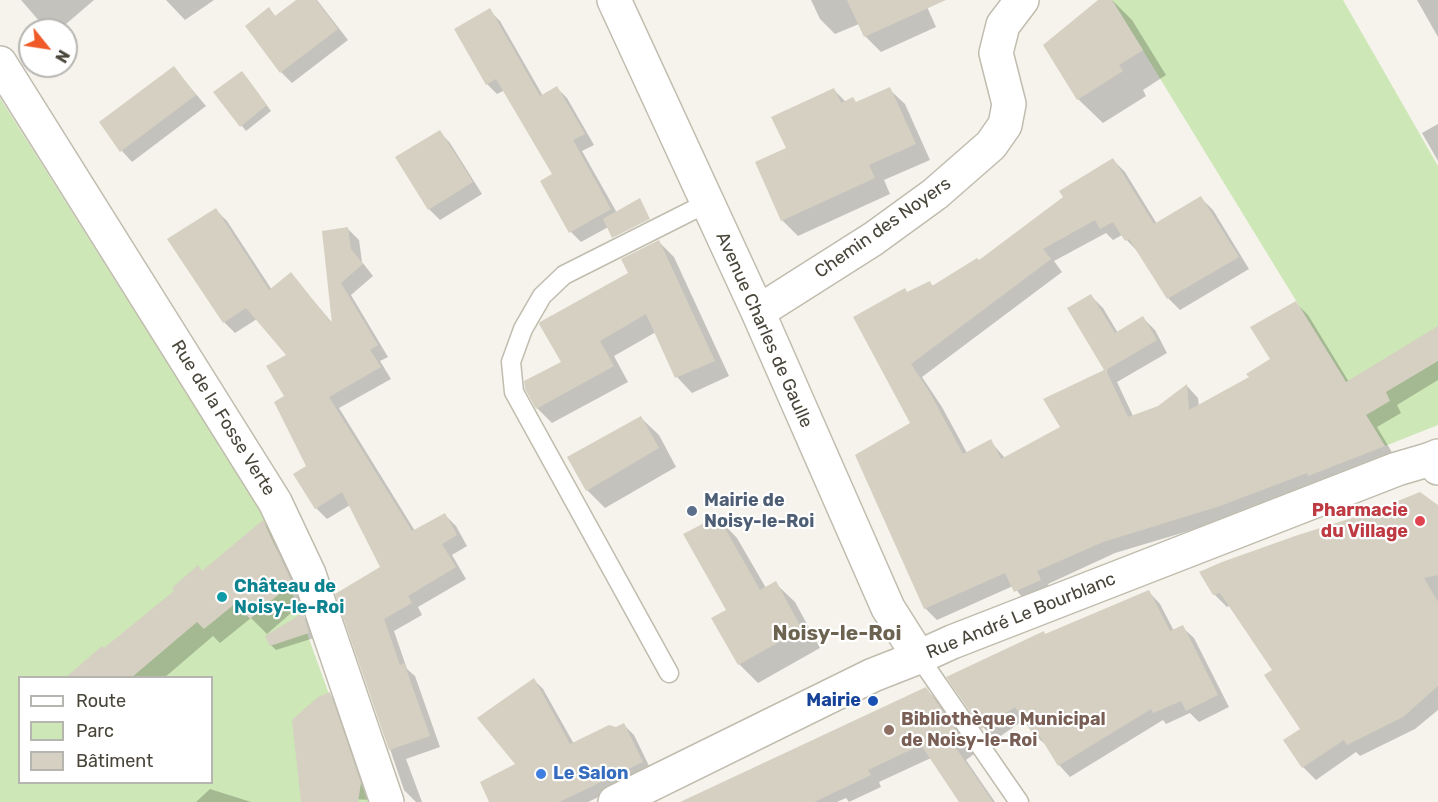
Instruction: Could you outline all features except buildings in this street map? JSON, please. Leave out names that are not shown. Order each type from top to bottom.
[{"type":"street","name":"Avenue Charles de Gaulle","points":[[614,0],[758,312],[888,608],[919,657]]},
{"type":"street","name":"Chemin des Noyers","points":[[758,312],[891,226],[935,194],[991,145],[1005,125],[1010,104],[996,53],[1003,25],[1022,0]]},
{"type":"street","name":"Rue de la Fosse Verte","points":[[0,63],[275,502],[309,574],[387,802]]},
{"type":"street","name":"Rue André Le Bourblanc","points":[[615,802],[873,675],[952,642],[1375,477],[1436,461]]},
{"type":"lane","points":[[669,673],[514,392],[511,362],[523,329],[542,296],[564,275],[707,203]]},
{"type":"lane","points":[[919,657],[1019,802]]},
{"type":"green space","points":[[1112,0],[1343,0],[1438,166],[1438,425],[1385,446]]},
{"type":"green space","points":[[0,98],[266,520],[368,802],[0,802]]},
{"type":"place","name":"Mairie de Noisy-le-Roi","points":[[692,511]]},
{"type":"place","name":"Pharmacie du Village","points":[[1420,521]]},
{"type":"place","name":"Château de Noisy-le-Roi","points":[[222,597]]},
{"type":"place","name":"Mairie","points":[[873,701]]},
{"type":"place","name":"Bibliothèque Municipal de Noisy-le-Roi","points":[[889,730]]},
{"type":"place","name":"Le Salon","points":[[541,774]]},
{"type":"district","name":"Noisy-le-Roi","points":[[837,634]]}]
